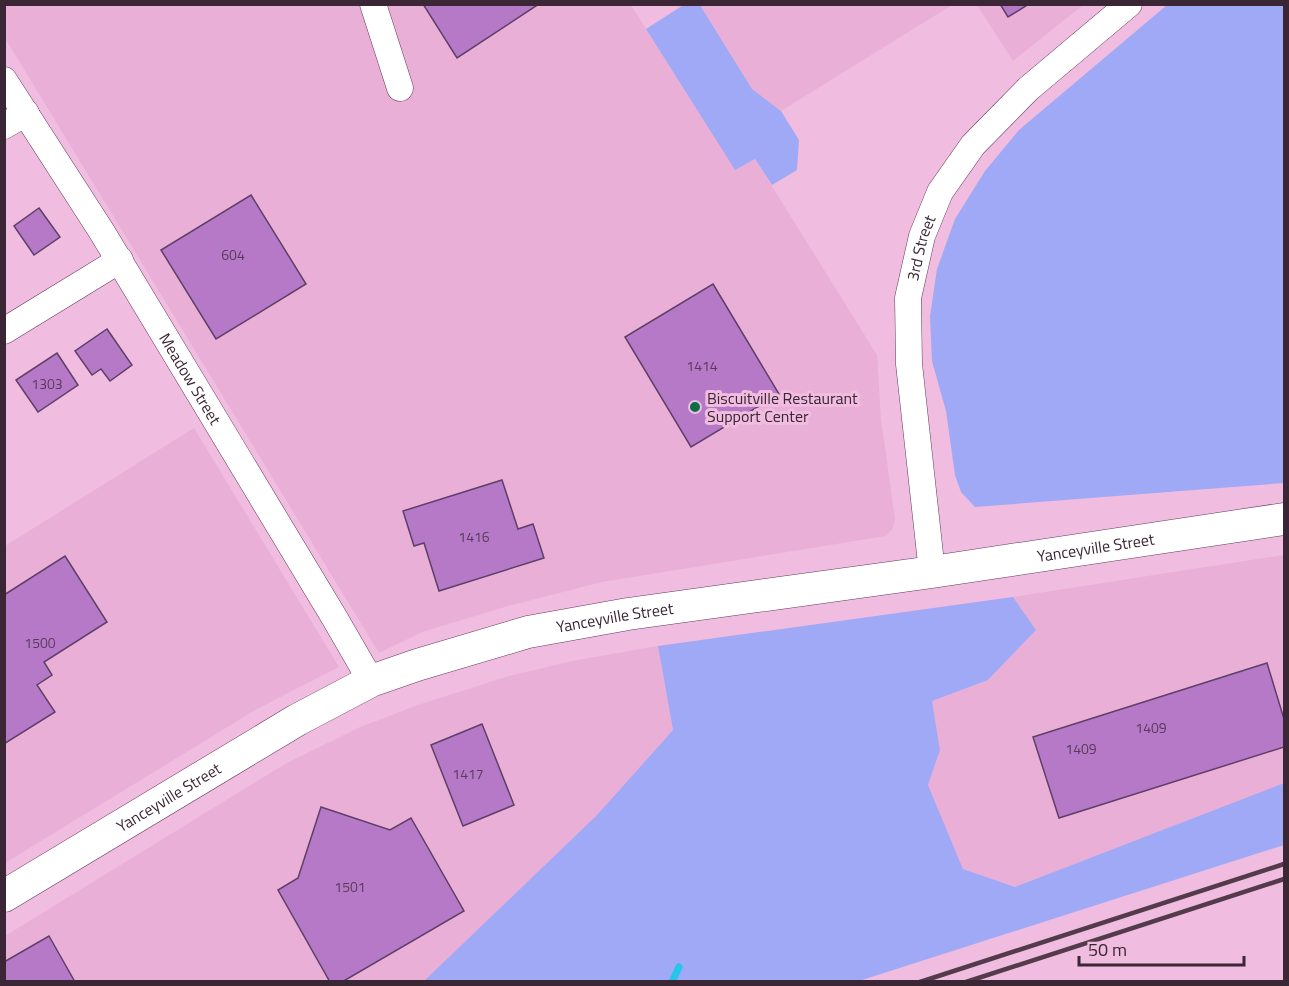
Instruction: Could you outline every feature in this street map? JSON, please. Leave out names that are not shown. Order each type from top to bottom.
[{"type":"main road","name":"Yanceyville Street","points":[[4,896],[297,720],[371,681],[417,664],[528,632],[628,614],[932,572],[1284,519]]},
{"type":"street","points":[[373,4],[400,88]]},
{"type":"street","name":"3rd Street","points":[[932,572],[909,364],[908,298],[922,236],[940,192],[973,145],[1028,89],[1129,4]]},
{"type":"street","name":"Meadow Street","points":[[4,80],[15,119],[120,260],[371,681]]},
{"type":"street","points":[[4,331],[120,260]]},
{"type":"shaded area","points":[[685,4],[700,5],[752,89],[781,111],[799,140],[797,170],[772,185],[755,159],[735,170],[646,29]]},
{"type":"shaded area","points":[[5,5],[631,5],[735,170],[755,159],[877,355],[881,419],[895,519],[893,528],[886,536],[602,582],[508,606],[422,632],[379,653],[5,38]]},
{"type":"shaded area","points":[[700,5],[952,5],[781,111],[752,89]]},
{"type":"shaded area","points":[[977,5],[1083,5],[1013,61]]},
{"type":"shaded area","points":[[1167,5],[1284,5],[1284,483],[975,507],[961,492],[955,475],[946,411],[932,361],[930,316],[937,269],[955,219],[985,171],[1019,130]]},
{"type":"shaded area","points":[[194,428],[339,667],[257,709],[5,863],[5,546]]},
{"type":"shaded area","points":[[1284,555],[1284,783],[1015,887],[963,869],[928,785],[940,750],[932,701],[988,680],[1036,630],[1013,597]]},
{"type":"shaded area","points":[[1013,597],[1036,630],[988,680],[932,701],[940,750],[928,785],[963,869],[1015,887],[1284,783],[1284,845],[859,981],[424,981],[597,815],[673,730],[658,646]]},
{"type":"shaded area","points":[[658,646],[673,730],[597,815],[424,981],[5,982],[5,936],[285,764],[358,728],[418,705],[509,676],[572,661]]},
{"type":"building","points":[[423,4],[539,4],[457,58]]},
{"type":"building","points":[[1000,4],[1029,4],[1008,17]]},
{"type":"building","points":[[251,195],[306,284],[216,339],[161,250]]},
{"type":"building","points":[[39,208],[60,237],[34,255],[14,226]]},
{"type":"building","points":[[713,284],[779,394],[691,447],[625,337]]},
{"type":"building","points":[[107,329],[132,365],[110,381],[101,369],[92,375],[75,351]]},
{"type":"building","points":[[57,353],[78,385],[38,412],[16,380]]},
{"type":"building","points":[[502,480],[518,529],[533,524],[544,558],[439,591],[424,543],[414,546],[403,511]]},
{"type":"building","points":[[65,556],[107,622],[44,662],[52,675],[37,685],[55,712],[4,744],[4,595]]},
{"type":"building","points":[[1267,663],[1284,719],[1284,747],[1059,818],[1033,737]]},
{"type":"building","points":[[482,724],[514,805],[463,826],[431,745]]},
{"type":"building","points":[[321,807],[390,830],[411,818],[464,911],[342,982],[330,982],[278,890],[298,878]]},
{"type":"building","points":[[49,936],[75,982],[4,982],[4,962]]},
{"type":"waterway","points":[[672,982],[679,967]]},
{"type":"railway","points":[[920,982],[1284,864]]},
{"type":"railway","points":[[966,982],[1284,879]]},
{"type":"place","name":"Biscuitville Restaurant Support Center","points":[[695,407]]}]
